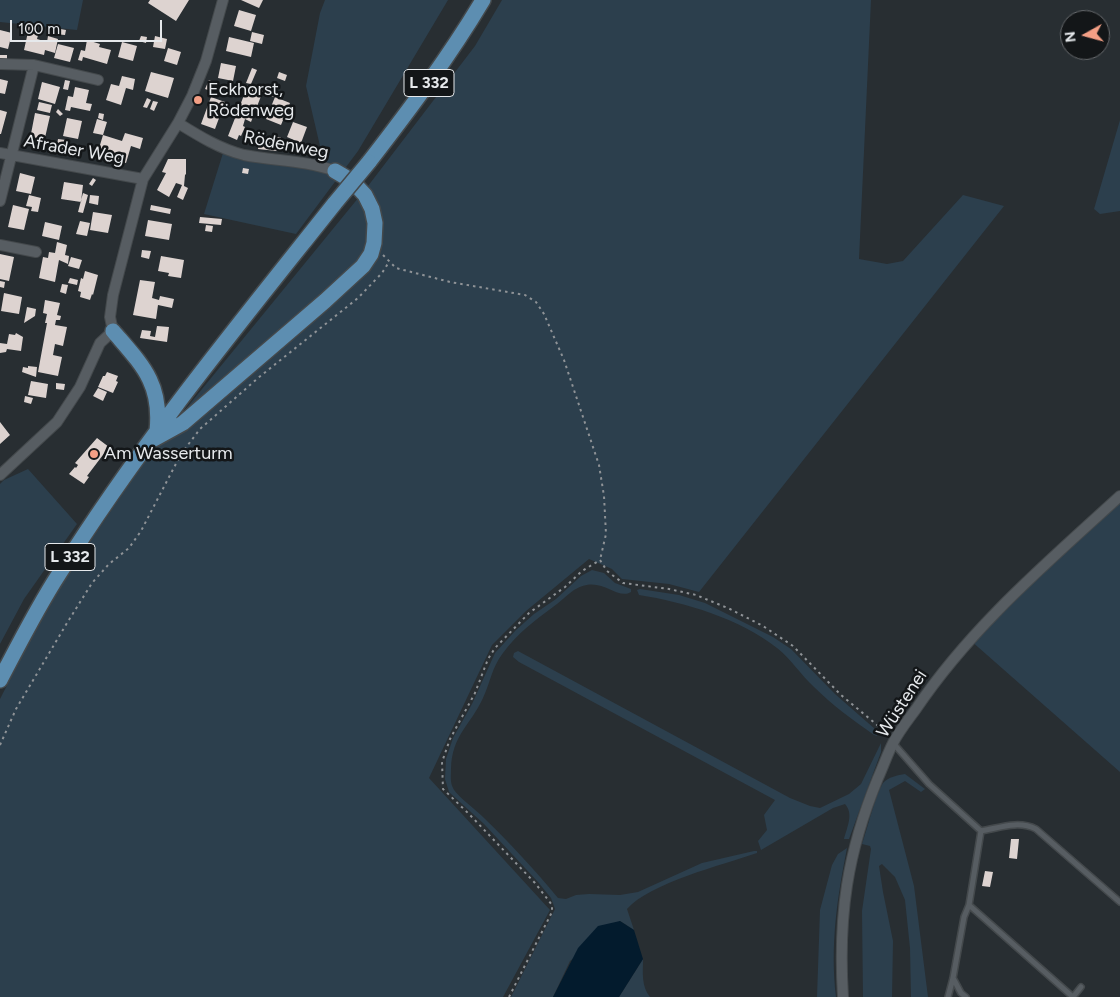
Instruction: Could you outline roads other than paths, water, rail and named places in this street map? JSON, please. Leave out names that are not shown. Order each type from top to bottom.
[{"type":"main road","name":"L 332","points":[[0,680],[58,575],[153,436],[420,96],[461,37],[483,0]]},
{"type":"main road","points":[[153,436],[182,423],[325,301],[363,266],[374,243],[375,223],[372,209],[365,195],[352,181],[335,171]]},
{"type":"main road","points":[[113,331],[150,377],[159,414],[153,436]]},
{"type":"street","points":[[0,475],[57,422],[80,387],[100,343],[113,331],[110,317],[113,295],[142,179],[178,123],[192,96],[206,61],[223,0]]},
{"type":"street","points":[[0,64],[34,65],[98,80]]},
{"type":"street","points":[[0,201],[5,154],[34,65]]},
{"type":"street","name":"Rödenweg","points":[[178,123],[224,149],[243,154],[317,165],[335,171]]},
{"type":"street","name":"Afrader Weg","points":[[5,154],[142,179]]},
{"type":"street","points":[[0,246],[36,252]]},
{"type":"street","name":"Wüstenei","points":[[843,997],[843,911],[848,877],[857,835],[893,743],[934,682],[979,629],[1120,496]]},
{"type":"lane","points":[[893,743],[929,784],[981,832]]},
{"type":"lane","points":[[981,832],[1018,824],[1028,825],[1036,829],[1120,902]]},
{"type":"lane","points":[[948,997],[964,917],[969,906],[981,832]]},
{"type":"lane","points":[[969,906],[1073,997],[1081,987]]},
{"type":"lane","points":[[953,978],[961,993],[966,997]]},
{"type":"place","name":"Eckhorst, Rödenweg","points":[[198,100]]},
{"type":"place","name":"Am Wasserturm","points":[[94,454]]}]
